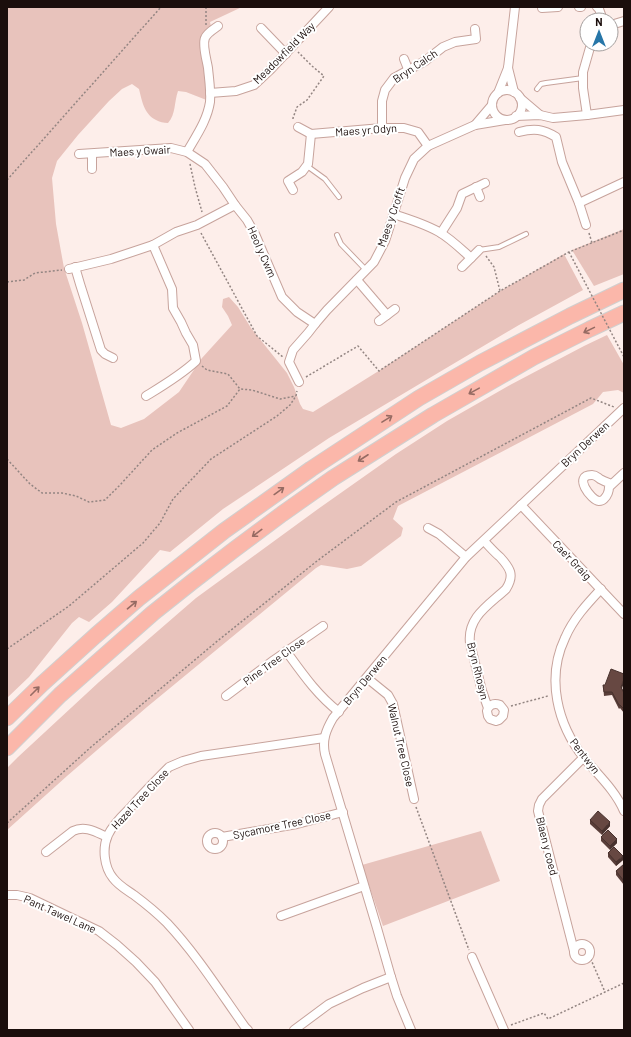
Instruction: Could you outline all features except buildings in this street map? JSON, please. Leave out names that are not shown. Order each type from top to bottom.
[{"type":"highway","points":[[7,718],[42,684],[139,598],[224,531],[311,469],[420,398],[480,363],[570,316],[624,290]]},
{"type":"highway","points":[[7,748],[60,695],[153,613],[228,554],[333,478],[433,414],[534,358],[624,313]]},
{"type":"street","name":"Meadowfield Way","points":[[210,93],[236,91],[254,85],[329,7]]},
{"type":"street","points":[[508,68],[517,95],[522,103],[522,108],[520,113],[516,116],[505,120],[496,115],[492,105],[508,68],[515,7]]},
{"type":"street","points":[[542,8],[558,7]]},
{"type":"street","points":[[188,152],[203,126],[210,102],[204,43],[205,38],[218,26]]},
{"type":"street","points":[[261,28],[289,50]]},
{"type":"street","name":"Bryn Calch","points":[[382,128],[382,102],[385,90],[394,78],[425,60],[443,46],[455,42],[476,39],[475,29]]},
{"type":"street","points":[[587,115],[583,88],[583,72],[589,52]]},
{"type":"street","points":[[404,59],[408,69]]},
{"type":"street","points":[[498,93],[506,90],[517,95],[540,115]]},
{"type":"street","name":"Maes y Crofft","points":[[475,125],[492,105]]},
{"type":"street","points":[[516,116],[540,115],[553,118],[624,110]]},
{"type":"street","name":"Maes y Crofft","points":[[315,324],[374,262],[385,241],[405,178],[414,159],[428,146],[475,125],[505,120]]},
{"type":"street","points":[[293,190],[288,181],[302,172],[307,166],[310,154],[311,134],[298,127]]},
{"type":"street","name":"Maes yr Odyn","points":[[311,134],[382,128],[404,128],[418,132],[428,146]]},
{"type":"street","points":[[518,132],[539,130],[556,137],[562,162],[586,225]]},
{"type":"street","name":"Maes y Gwair","points":[[80,154],[171,148],[188,152],[205,164],[235,205]]},
{"type":"street","points":[[92,154],[92,169]]},
{"type":"street","points":[[578,203],[624,182]]},
{"type":"street","points":[[441,233],[457,208],[462,194],[485,183]]},
{"type":"street","points":[[476,187],[480,197]]},
{"type":"street","points":[[113,358],[101,350],[80,284],[72,268],[111,259],[153,245],[176,232],[200,224],[235,205]]},
{"type":"street","name":"Heol y Cwm","points":[[235,205],[247,220],[255,234],[282,297],[298,312],[315,324]]},
{"type":"street","points":[[393,214],[418,222],[441,233],[471,258]]},
{"type":"street","points":[[146,396],[175,379],[196,361],[193,345],[186,333],[185,320],[173,308],[172,289],[153,245]]},
{"type":"street","points":[[462,268],[479,250]]},
{"type":"street","points":[[357,280],[387,315]]},
{"type":"street","points":[[379,321],[395,309]]},
{"type":"street","points":[[299,382],[289,362],[292,350],[315,324]]},
{"type":"street","name":"Bryn Derwen","points":[[324,738],[326,730],[339,712],[466,557],[623,409]]},
{"type":"street","points":[[612,484],[624,473]]},
{"type":"street","name":"Cae'r Graig","points":[[521,505],[624,614]]},
{"type":"street","points":[[439,534],[444,526]]},
{"type":"street","points":[[428,528],[439,534],[466,557]]},
{"type":"street","name":"Bryn Rhosyn","points":[[484,541],[507,565],[511,578],[506,588],[479,614],[470,629],[470,643],[482,691],[488,708],[488,716],[490,719],[496,721],[503,716],[503,708],[500,705],[492,704],[488,708]]},
{"type":"street","name":"Pentwyn","points":[[601,589],[578,616],[565,638],[559,653],[556,668],[556,694],[560,713],[569,737],[611,789],[624,811]]},
{"type":"street","name":"Pine Tree Close","points":[[226,696],[286,651],[323,626]]},
{"type":"street","points":[[286,651],[315,690],[339,712]]},
{"type":"street","name":"Walnut Tree Close","points":[[366,678],[391,699],[414,799]]},
{"type":"street","points":[[324,738],[325,754],[391,977],[412,1030]]},
{"type":"street","name":"Hazel Tree Close","points":[[248,1030],[237,1017],[180,937],[153,910],[120,886],[112,878],[106,864],[105,857],[107,837],[124,814],[169,767],[175,764],[201,756],[324,738]]},
{"type":"street","name":"Blaen y coed","points":[[574,951],[538,811],[539,804],[542,799],[584,757]]},
{"type":"street","name":"Sycamore Tree Close","points":[[222,838],[297,824],[343,812]]},
{"type":"street","points":[[46,852],[73,831],[78,829],[90,829],[107,837]]},
{"type":"street","points":[[281,916],[364,886]]},
{"type":"street","name":"Pant Tawel Lane","points":[[7,895],[17,895],[30,898],[99,931],[136,962],[155,982],[189,1030]]},
{"type":"street","points":[[582,944],[589,948],[589,955],[585,959],[580,959],[576,956],[574,951],[576,947],[582,944]]},
{"type":"street","points":[[472,957],[504,1029]]},
{"type":"street","points":[[294,1030],[337,999],[391,977]]},
{"type":"lane","points":[[537,89],[541,84],[583,78]]},
{"type":"lane","points":[[307,166],[325,179],[339,198]]},
{"type":"lane","points":[[479,250],[499,247],[526,234]]},
{"type":"lane","points":[[337,235],[341,244],[366,270]]},
{"type":"path","points":[[7,180],[160,7]]},
{"type":"path","points":[[289,50],[324,76],[307,100],[297,108],[293,118],[298,127]]},
{"type":"path","points":[[188,152],[190,168],[202,214],[200,224],[257,336],[289,362]]},
{"type":"path","points":[[7,650],[69,606],[143,543],[160,523],[172,499],[211,459],[277,416],[290,405],[296,396],[299,382],[358,346],[379,371],[500,290],[569,252],[624,230]]},
{"type":"path","points":[[479,250],[482,251],[494,267],[500,290]]},
{"type":"path","points":[[569,252],[624,357]]},
{"type":"path","points":[[7,282],[24,280],[35,273],[72,268]]},
{"type":"path","points":[[196,361],[207,370],[228,374],[240,389],[252,390],[280,399],[296,396]]},
{"type":"path","points":[[7,459],[30,484],[42,493],[62,493],[76,496],[89,502],[105,500],[152,450],[227,406],[240,389]]},
{"type":"path","points":[[7,823],[91,747],[215,643],[317,560],[396,502],[591,398],[623,409]]},
{"type":"path","points":[[503,708],[556,694]]},
{"type":"path","points":[[414,799],[472,957]]},
{"type":"path","points":[[589,955],[605,992]]},
{"type":"path","points":[[504,1029],[544,1013],[548,1019],[624,983]]},
{"type":"shaded area","points":[[7,7],[242,7],[210,22],[212,31],[207,35],[209,101],[186,92],[178,91],[174,112],[171,119],[168,123],[162,122],[156,120],[146,111],[139,89],[132,84],[122,89],[109,101],[57,161],[52,178],[56,224],[64,268],[82,323],[111,425],[121,428],[144,419],[179,392],[202,358],[232,325],[222,307],[223,299],[229,297],[238,307],[251,328],[287,373],[303,409],[313,412],[500,291],[564,254],[583,290],[519,325],[329,438],[223,509],[170,552],[160,550],[112,602],[89,622],[79,617],[72,623],[29,677],[7,698]]},
{"type":"shaded area","points":[[624,229],[624,274],[594,286],[572,250]]},
{"type":"shaded area","points":[[607,335],[624,365],[624,393],[618,390],[603,392],[593,404],[398,506],[393,519],[403,528],[401,536],[361,566],[347,569],[321,565],[316,568],[147,707],[7,830],[7,768],[99,682],[196,598],[318,509],[396,454],[447,421],[510,385]]},
{"type":"shaded area","points":[[481,831],[500,881],[383,926],[362,865]]}]
